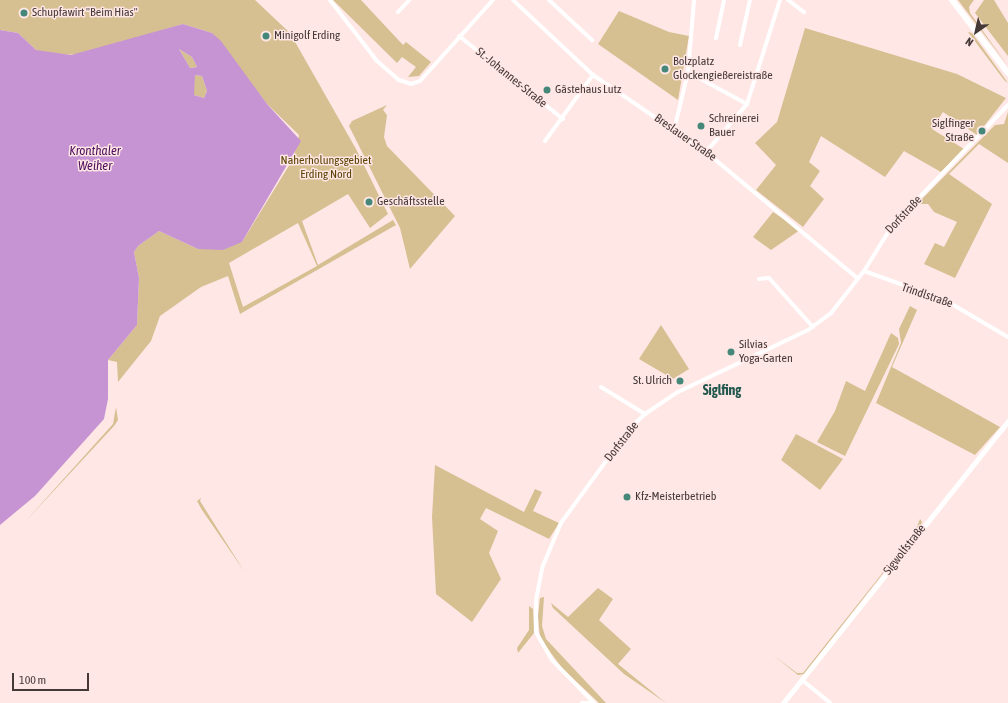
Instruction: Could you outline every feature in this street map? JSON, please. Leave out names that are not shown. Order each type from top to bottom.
[{"type":"main road","points":[[952,0],[1008,73]]},
{"type":"street","points":[[330,0],[377,61],[399,80],[411,84],[420,81],[493,0]]},
{"type":"street","points":[[398,12],[408,0]]},
{"type":"street","name":"Breslauer Straße","points":[[513,0],[593,75],[706,152],[857,278]]},
{"type":"street","points":[[549,0],[592,40]]},
{"type":"street","points":[[674,130],[688,72],[694,0]]},
{"type":"street","points":[[716,38],[724,0]]},
{"type":"street","points":[[740,45],[750,0]]},
{"type":"street","points":[[706,152],[747,104],[780,0]]},
{"type":"street","points":[[788,0],[804,12]]},
{"type":"street","name":"St.-Johannes-Straße","points":[[459,36],[563,120]]},
{"type":"street","points":[[688,72],[747,104]]},
{"type":"street","points":[[545,142],[563,120],[593,75]]},
{"type":"street","name":"Dorfstraße","points":[[593,703],[541,646],[535,622],[536,594],[542,568],[561,523],[630,428],[645,414],[678,392],[813,327],[840,303],[857,278],[864,271],[892,226],[1008,105]]},
{"type":"street","name":"Trindlstraße","points":[[864,271],[945,300],[1008,336]]},
{"type":"street","points":[[759,279],[769,278],[813,327]]},
{"type":"street","points":[[601,387],[645,414]]},
{"type":"street","name":"Sigwolfstraße","points":[[782,703],[802,680],[1008,421]]},
{"type":"street","points":[[802,680],[830,703]]},
{"type":"street","name":"Dorfstraße","points":[[582,703],[593,703]]},
{"type":"green space","name":"Naherholungsgebiet Erding Nord","points":[[0,0],[255,0],[290,33],[356,149],[388,214],[370,228],[348,194],[302,221],[318,265],[393,220],[396,225],[240,314],[228,276],[201,287],[160,316],[151,341],[118,382],[117,362],[108,360],[137,325],[139,278],[134,252],[138,246],[159,231],[198,249],[242,242],[293,159],[299,135],[267,104],[212,33],[183,24],[83,54],[54,55],[36,50],[18,33],[0,30]],"holes":[[[298,223],[317,266],[243,307],[229,263]]]},
{"type":"green space","points":[[333,0],[361,0],[403,45],[406,42],[431,62],[419,76],[408,77],[416,67],[402,57],[397,63]]},
{"type":"green space","points":[[958,0],[974,0],[969,7],[970,13],[1008,66]]},
{"type":"green space","points":[[984,0],[994,0],[1008,23],[1008,56],[975,13]]},
{"type":"green space","points":[[619,11],[669,32],[689,36],[678,100],[598,44]]},
{"type":"green space","points":[[805,28],[957,74],[1006,98],[977,135],[943,112],[932,129],[964,149],[941,172],[904,151],[885,177],[821,136],[809,162],[820,171],[810,186],[824,199],[803,227],[756,190],[776,165],[755,143],[777,122]]},
{"type":"green space","points":[[968,32],[972,33],[1008,83],[1004,80]]},
{"type":"green space","points":[[179,49],[192,57],[197,67],[190,68]]},
{"type":"green space","points":[[195,75],[202,76],[207,91],[204,98],[194,95],[192,78]]},
{"type":"green space","points":[[387,105],[383,110],[387,115],[384,137],[387,146],[455,216],[410,269],[400,228],[349,126],[352,121]]},
{"type":"green space","points":[[1008,112],[1008,163],[979,144],[949,174],[992,204],[955,278],[924,264],[935,243],[944,247],[957,222],[934,212],[928,204],[917,204],[995,125],[1004,124]]},
{"type":"green space","points":[[773,212],[800,230],[771,250],[753,237]]},
{"type":"green space","points":[[910,306],[917,310],[892,367],[1000,427],[975,455],[876,403],[901,343],[899,329]]},
{"type":"green space","points":[[661,325],[689,369],[673,379],[639,359]]},
{"type":"green space","points":[[891,333],[898,338],[899,344],[845,456],[817,442],[835,411],[846,381],[865,391]]},
{"type":"green space","points":[[116,407],[118,420],[114,426],[23,524],[113,424]]},
{"type":"green space","points":[[796,434],[843,459],[820,490],[781,460]]},
{"type":"green space","points":[[435,465],[524,512],[535,489],[542,492],[533,511],[559,523],[549,539],[486,508],[480,519],[498,531],[489,553],[501,579],[472,622],[436,594],[432,517]]},
{"type":"green space","points":[[201,498],[200,501],[244,571],[202,510],[197,501]]},
{"type":"green space","points":[[920,519],[922,522],[921,525],[804,674],[798,675],[773,655],[797,673],[803,673],[915,532]]},
{"type":"green space","points":[[598,588],[613,599],[599,620],[631,649],[618,664],[666,703],[624,674],[553,608],[551,603],[568,617]]},
{"type":"green space","points":[[544,597],[542,626],[546,639],[606,703],[599,703],[562,668],[540,638],[538,616],[540,598]]},
{"type":"green space","points":[[529,606],[533,609],[534,633],[518,653],[517,648],[529,630]]},
{"type":"water","name":"Kronthaler Weiher","points":[[183,24],[212,33],[221,41],[267,104],[301,141],[242,242],[223,250],[198,249],[159,231],[138,246],[134,252],[139,278],[137,325],[108,360],[108,399],[104,419],[35,496],[0,525],[0,30],[18,33],[36,50],[71,55]],"holes":[[[179,49],[192,57],[197,67],[190,68]],[[195,75],[202,76],[207,91],[204,98],[194,95]]]},
{"type":"place","name":"Schupfawirt \"Beim Hias\"","points":[[24,13]]},
{"type":"place","name":"Minigolf Erding","points":[[266,36]]},
{"type":"place","name":"Bolzplatz Glockengießereistraße","points":[[665,69]]},
{"type":"place","name":"Gästehaus Lutz","points":[[547,90]]},
{"type":"place","name":"Schreinerei Bauer","points":[[701,126]]},
{"type":"place","name":"Siglfinger Straße","points":[[982,131]]},
{"type":"place","name":"Geschäftsstelle","points":[[369,202]]},
{"type":"place","name":"Silvias Yoga-Garten","points":[[731,352]]},
{"type":"place","name":"St. Ulrich","points":[[680,381]]},
{"type":"place","name":"Kfz-Meisterbetrieb","points":[[627,497]]},
{"type":"district","name":"Siglfing","points":[[722,390]]}]
